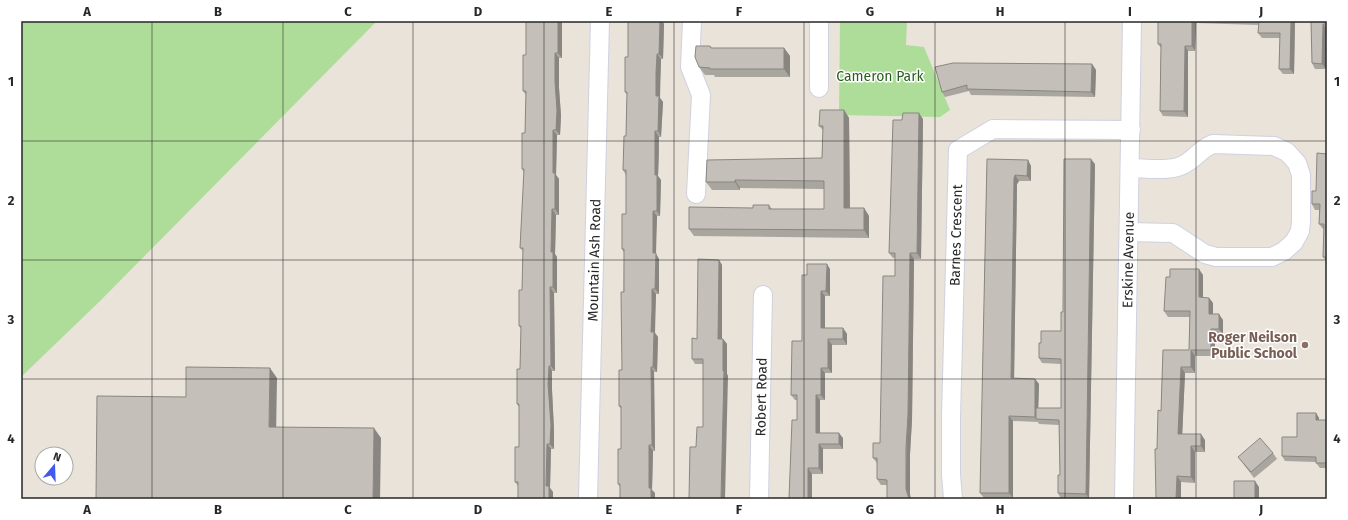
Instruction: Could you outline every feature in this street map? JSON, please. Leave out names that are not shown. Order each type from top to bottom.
[{"type":"street","name":"Mountain Ash Road","points":[[588,499],[600,21]]},
{"type":"street","points":[[692,21],[690,67],[700,95],[696,194]]},
{"type":"street","points":[[819,21],[819,88]]},
{"type":"street","name":"Erskine Avenue","points":[[1124,499],[1132,21]]},
{"type":"street","name":"Barnes Crescent","points":[[953,499],[951,474],[951,417],[958,150],[993,128],[1131,130]]},
{"type":"street","points":[[1129,232],[1173,233],[1205,254],[1216,257],[1272,257],[1284,251],[1294,242],[1300,231],[1301,221],[1300,175],[1297,163],[1287,152],[1274,146],[1213,144],[1206,147],[1181,166],[1171,168],[1130,168]]},
{"type":"street","name":"Robert Road","points":[[759,499],[763,294]]},
{"type":"green space","points":[[21,21],[377,21],[100,301],[21,377]]},
{"type":"green space","name":"Cameron Park","points":[[840,21],[907,21],[906,45],[924,47],[950,110],[940,117],[839,115]]},
{"type":"building","points":[[526,21],[558,21],[558,53],[555,53],[557,110],[556,130],[553,130],[555,209],[552,209],[551,252],[553,252],[553,287],[550,287],[551,366],[549,366],[548,384],[551,425],[550,444],[547,444],[546,486],[549,486],[549,499],[518,499],[518,482],[515,482],[515,447],[519,447],[517,369],[520,369],[521,326],[519,326],[519,290],[522,290],[523,248],[520,248],[524,169],[522,169],[522,133],[525,133],[526,91],[523,91],[523,55],[526,55]]},
{"type":"building","points":[[628,21],[660,21],[659,54],[657,54],[656,73],[656,96],[659,96],[658,131],[655,131],[657,211],[653,211],[653,253],[656,253],[655,289],[652,289],[651,332],[654,332],[653,367],[651,367],[652,445],[649,445],[649,488],[651,488],[651,499],[620,499],[620,484],[618,484],[618,449],[621,449],[619,370],[622,370],[621,292],[624,292],[624,249],[622,249],[622,214],[626,214],[626,170],[623,170],[624,136],[626,136],[627,92],[625,92],[625,57],[628,57]]},
{"type":"building","points":[[1158,21],[1192,21],[1192,46],[1185,46],[1184,111],[1160,111],[1161,44],[1158,44]]},
{"type":"building","points":[[1259,21],[1291,21],[1290,69],[1279,69],[1280,33],[1258,33]]},
{"type":"building","points":[[1311,21],[1327,21],[1327,24],[1323,24],[1322,64],[1312,63]]},
{"type":"building","points":[[696,46],[710,46],[711,48],[784,48],[784,69],[710,69],[699,67],[695,57]]},
{"type":"building","points":[[953,63],[1092,64],[1091,92],[967,89],[967,85],[942,92],[935,67]]},
{"type":"building","points":[[820,110],[844,110],[844,208],[864,208],[864,230],[689,229],[689,207],[753,208],[753,205],[769,205],[769,209],[824,209],[824,181],[735,180],[735,182],[706,182],[707,160],[822,158],[823,126],[819,126]]},
{"type":"building","points":[[903,113],[919,113],[917,253],[910,253],[908,415],[906,448],[906,489],[909,499],[887,499],[887,480],[877,479],[877,458],[873,458],[873,443],[880,443],[883,276],[895,276],[895,253],[889,253],[893,120],[902,120]]},
{"type":"building","points":[[1317,153],[1327,154],[1327,257],[1323,257],[1324,224],[1319,224],[1320,204],[1312,204],[1312,191],[1316,191]]},
{"type":"building","points":[[987,159],[1028,160],[1027,176],[1015,175],[1014,178],[1011,378],[1035,379],[1035,417],[1009,416],[1009,493],[980,493]]},
{"type":"building","points":[[1064,159],[1091,159],[1086,494],[1058,493],[1058,475],[1060,475],[1059,420],[1036,419],[1036,408],[1061,408],[1061,359],[1039,358],[1039,343],[1041,343],[1041,331],[1061,331],[1061,312],[1063,312]]},
{"type":"building","points":[[698,259],[719,260],[718,339],[723,339],[724,371],[721,499],[689,499],[690,447],[696,447],[697,427],[703,427],[703,359],[692,359],[692,338],[697,339]]},
{"type":"building","points":[[807,264],[827,264],[826,291],[821,291],[821,328],[843,328],[843,339],[828,339],[828,368],[821,368],[821,395],[816,395],[816,433],[839,433],[839,444],[819,444],[819,468],[808,468],[808,499],[789,499],[792,420],[797,420],[797,395],[791,395],[792,341],[802,341],[802,275],[807,275]]},
{"type":"building","points":[[1170,269],[1199,269],[1199,297],[1209,298],[1209,314],[1219,314],[1219,329],[1211,329],[1211,350],[1191,350],[1191,367],[1181,367],[1178,434],[1201,434],[1201,446],[1191,446],[1191,477],[1177,476],[1176,499],[1156,499],[1155,449],[1157,449],[1158,410],[1161,411],[1163,350],[1189,350],[1190,311],[1164,311],[1166,277],[1170,277]]},
{"type":"building","points":[[186,367],[270,368],[269,427],[374,428],[373,499],[96,499],[97,396],[186,397]]},
{"type":"building","points":[[1297,413],[1316,413],[1316,420],[1327,420],[1327,463],[1316,463],[1316,457],[1282,456],[1282,437],[1297,437]]},
{"type":"building","points":[[1260,438],[1273,453],[1251,472],[1238,457]]},
{"type":"building","points":[[1234,481],[1255,481],[1255,499],[1234,499]]},
{"type":"place","name":"Roger Neilson Public School","points":[[1305,345]]}]
